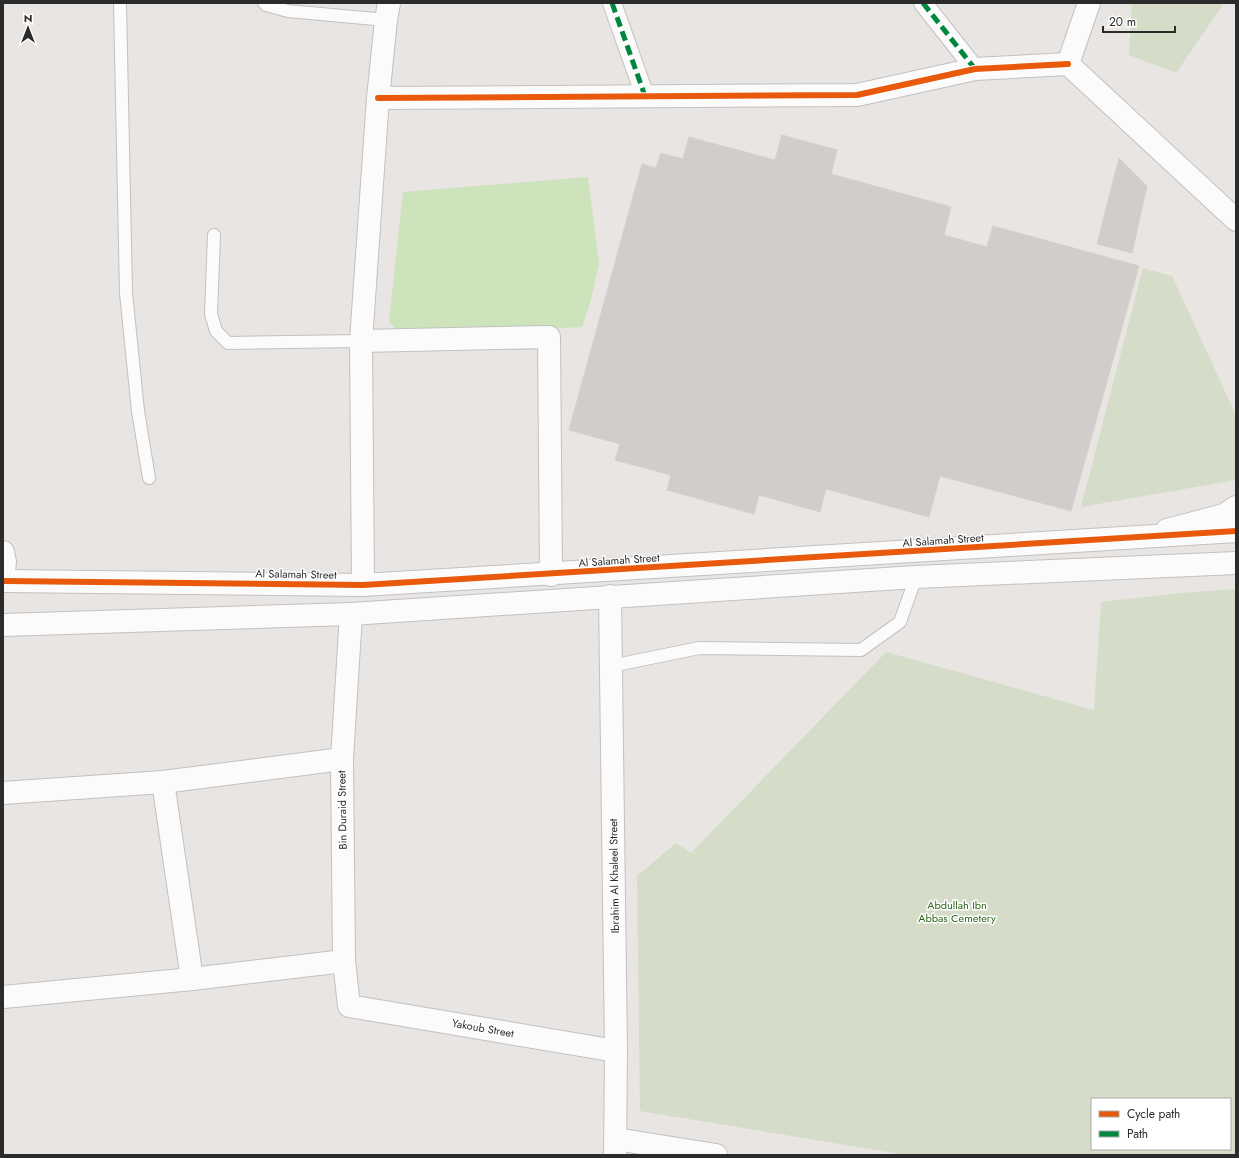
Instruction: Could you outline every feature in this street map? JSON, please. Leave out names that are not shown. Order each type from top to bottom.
[{"type":"street","points":[[612,3],[645,96]]},
{"type":"street","points":[[923,3],[975,69]]},
{"type":"street","points":[[1068,64],[1089,3]]},
{"type":"street","points":[[363,585],[361,341],[378,98],[388,11]]},
{"type":"street","points":[[378,98],[857,95],[975,69],[1068,64],[1236,220]]},
{"type":"street","points":[[361,341],[549,337],[551,575]]},
{"type":"street","points":[[1139,538],[1224,515],[1236,507]]},
{"type":"street","name":"Al Salamah Street","points":[[3,580],[363,585],[551,575],[1236,531]]},
{"type":"street","points":[[3,552],[5,562],[3,580]]},
{"type":"street","points":[[3,625],[352,614],[916,577],[1236,563]]},
{"type":"street","name":"Ibrahim Al Khaleel Street","points":[[610,596],[616,1147]]},
{"type":"street","name":"Bin Duraid Street","points":[[349,1006],[344,961],[342,759],[352,614]]},
{"type":"street","points":[[3,793],[163,782],[342,759]]},
{"type":"street","points":[[163,782],[192,980]]},
{"type":"street","points":[[3,997],[192,980],[344,961]]},
{"type":"street","name":"Yakoub Street","points":[[349,1006],[616,1051]]},
{"type":"street","points":[[616,1147],[716,1155]]},
{"type":"lane","points":[[120,3],[126,293],[138,411],[149,478]]},
{"type":"lane","points":[[264,3],[266,5],[288,11],[388,11]]},
{"type":"lane","points":[[214,234],[211,314],[216,331],[228,343],[361,341]]},
{"type":"lane","points":[[611,666],[699,648],[861,650],[900,622],[916,577]]},
{"type":"green space","points":[[1132,3],[1224,3],[1176,73],[1129,55]]},
{"type":"green space","points":[[588,177],[599,263],[591,300],[582,327],[401,335],[389,322],[403,192]]},
{"type":"green space","points":[[1143,268],[1172,276],[1234,411],[1236,427],[1236,480],[1081,507]]},
{"type":"green space","name":"Abdullah Ibn Abbas Cemetery","points":[[1236,589],[1236,1155],[906,1155],[640,1111],[637,876],[676,843],[691,853],[886,652],[1094,710],[1101,602],[1181,593]]},
{"type":"building","points":[[782,135],[837,150],[831,174],[951,207],[944,235],[987,247],[993,226],[1139,266],[1071,511],[940,476],[929,517],[826,489],[820,512],[759,495],[754,514],[667,490],[671,475],[615,460],[620,444],[569,430],[642,164],[656,168],[661,153],[683,159],[689,137],[775,160]]},
{"type":"building","points":[[1119,158],[1147,186],[1132,253],[1097,244]]},
{"type":"marked path","points":[[612,3],[645,96]]},
{"type":"marked path","points":[[923,3],[975,69]]},
{"type":"cycle path","points":[[378,98],[857,95],[975,69],[1068,64]]},
{"type":"cycle path","points":[[3,581],[363,585],[1236,531]]}]
